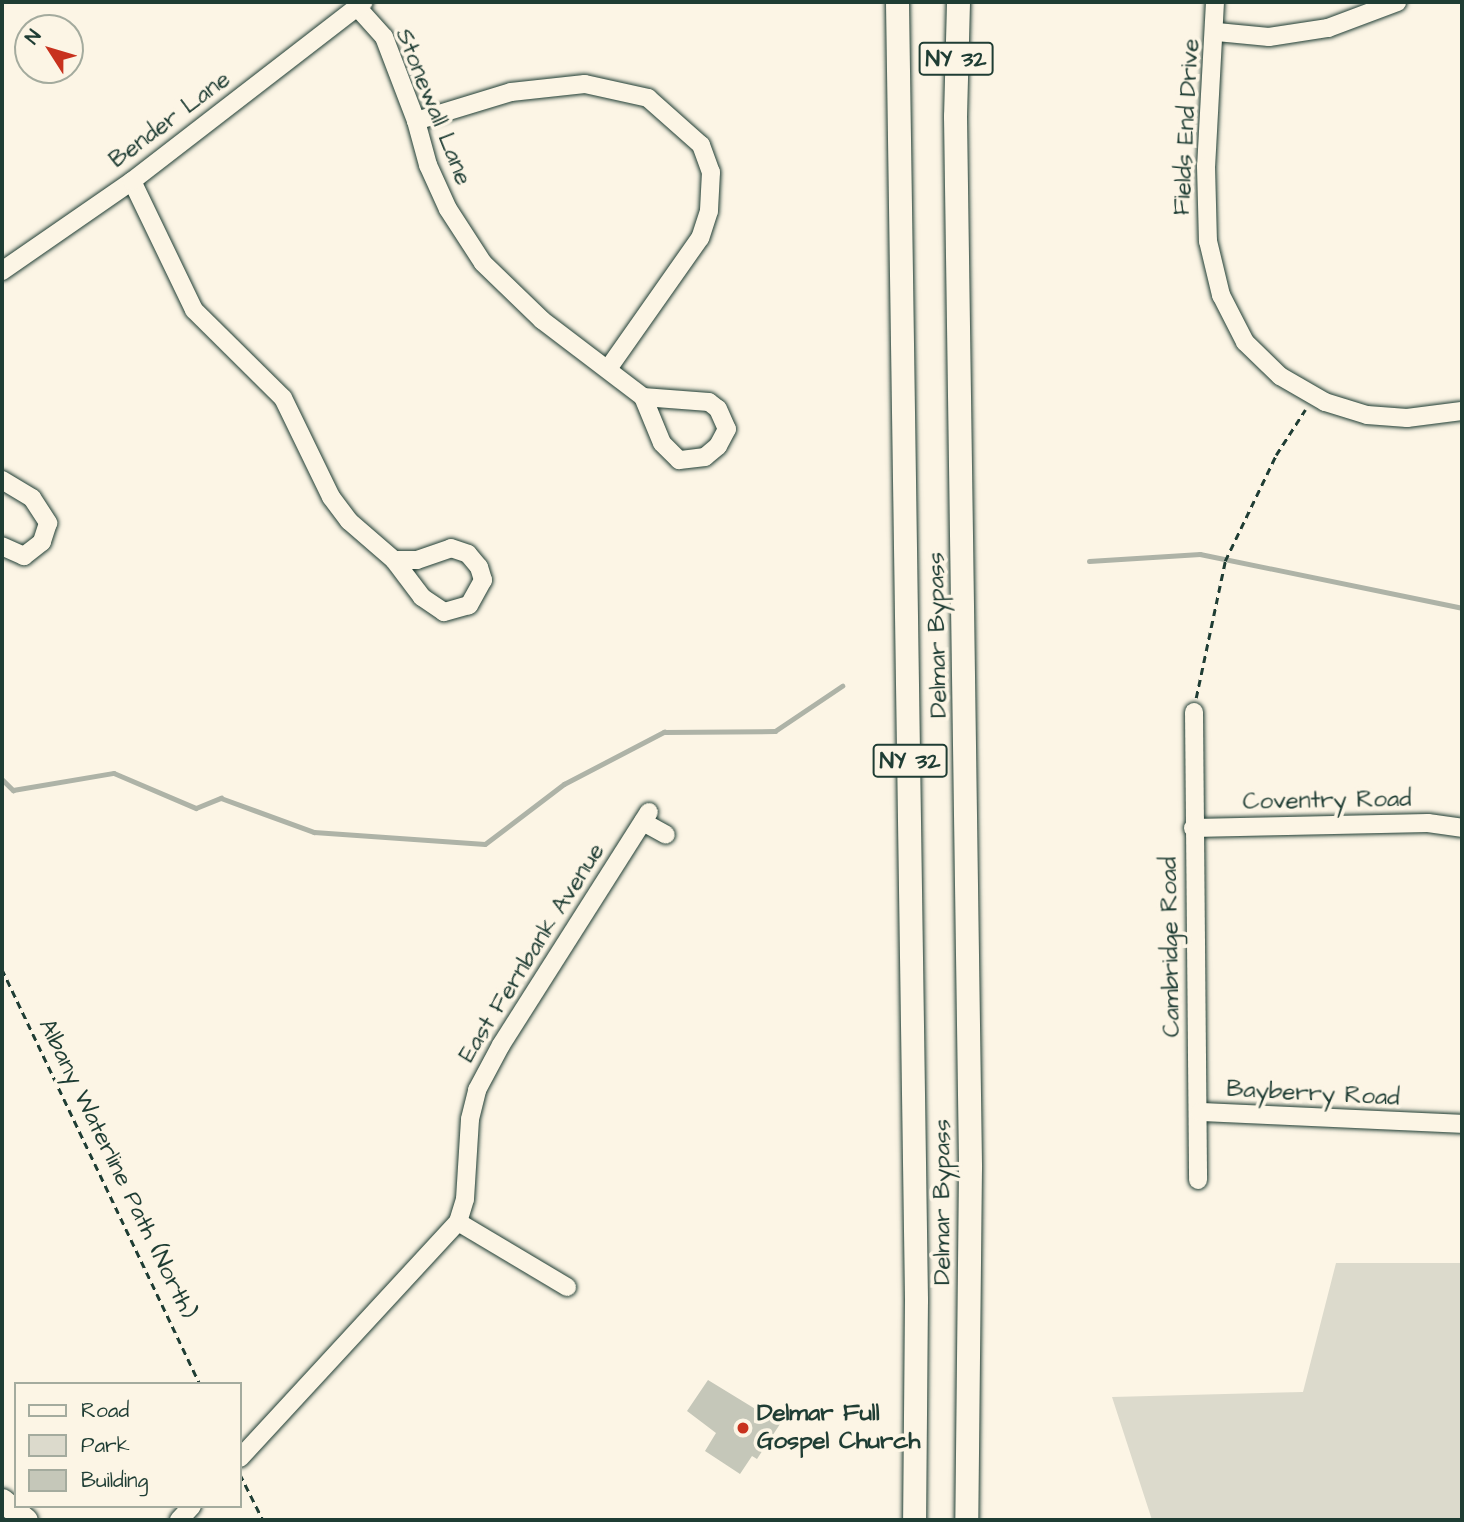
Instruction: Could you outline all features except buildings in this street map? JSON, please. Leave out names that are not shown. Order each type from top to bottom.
[{"type":"main road","name":"Delmar Bypass","points":[[897,2],[916,1258],[914,1520]]},
{"type":"main road","points":[[942,2],[955,116]]},
{"type":"main road","name":"Delmar Bypass","points":[[958,2],[955,116],[970,1167],[966,1520]]},
{"type":"main road","points":[[2,1500],[26,1520]]},
{"type":"street","name":"Fields End Drive","points":[[1215,2],[1217,32],[1206,166],[1206,220],[1221,295],[1245,342],[1280,376],[1314,397],[1367,415],[1407,418],[1462,411]]},
{"type":"street","points":[[1217,32],[1269,37],[1328,28],[1397,2]]},
{"type":"street","name":"Stonewall Lane","points":[[361,4],[384,37],[416,121],[428,165],[448,209],[484,263],[513,295],[643,397],[662,443],[679,460],[705,457],[718,446],[727,429],[718,409],[709,402],[643,397]]},
{"type":"street","name":"Bender Lane","points":[[2,271],[132,181],[361,4]]},
{"type":"street","points":[[416,121],[511,92],[585,84],[648,98],[701,145],[711,172],[709,211],[700,238],[608,369]]},
{"type":"street","points":[[132,181],[194,310],[283,398],[331,497],[349,521],[394,560],[422,597],[444,612],[469,605],[483,580],[479,567],[468,554],[451,548],[417,560],[394,560]]},
{"type":"street","points":[[2,480],[32,498],[48,523],[43,542],[24,556],[2,546]]},
{"type":"street","name":"Cambridge Road","points":[[1194,712],[1193,828],[1200,1112],[1198,1180]]},
{"type":"street","name":"East Fernbank Avenue","points":[[242,1456],[458,1222],[465,1199],[470,1119],[477,1090],[501,1045],[646,817],[666,835]]},
{"type":"street","name":"Coventry Road","points":[[1193,828],[1427,824],[1462,828]]},
{"type":"street","name":"Bayberry Road","points":[[1200,1112],[1462,1124]]},
{"type":"street","points":[[458,1222],[567,1287]]},
{"type":"path","points":[[1194,712],[1225,561],[1276,455],[1314,397]]},
{"type":"path","name":"Albany Waterline Path (North)","points":[[2,969],[199,1382]]},
{"type":"path","points":[[242,1478],[263,1520]]},
{"type":"green space","points":[[1336,1263],[1462,1263],[1462,1520],[1152,1520],[1112,1397],[1303,1392]]},
{"type":"waterway","points":[[1089,561],[1200,554],[1462,608]]},
{"type":"waterway","points":[[2,779],[13,790],[114,773],[196,808],[221,798],[314,832],[485,844],[564,784],[664,732],[775,731],[842,686]]},
{"type":"place","name":"Delmar Full Gospel Church","points":[[743,1428]]}]
